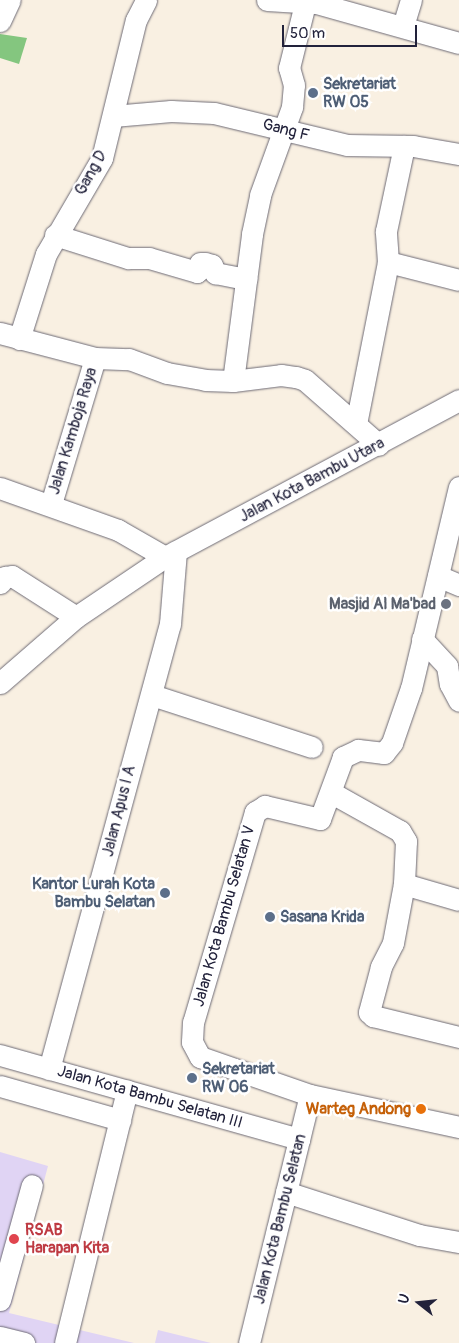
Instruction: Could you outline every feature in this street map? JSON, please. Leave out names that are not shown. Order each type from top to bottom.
[{"type":"street","points":[[0,20],[10,0]]},
{"type":"street","name":"Gang D","points":[[10,336],[55,235],[98,168],[113,116],[136,20],[146,0]]},
{"type":"street","points":[[267,0],[288,3],[306,1],[403,26],[459,43]]},
{"type":"street","points":[[403,26],[411,0]]},
{"type":"street","points":[[233,381],[246,278],[260,195],[294,99],[289,68],[306,1]]},
{"type":"street","name":"Gang F","points":[[113,116],[186,111],[238,117],[347,145],[404,146],[459,154]]},
{"type":"street","points":[[356,424],[388,262],[386,231],[404,146]]},
{"type":"street","points":[[55,235],[137,260],[149,258],[197,272],[200,263],[205,263],[212,265],[215,273],[246,278]]},
{"type":"street","points":[[388,262],[459,280]]},
{"type":"street","points":[[10,336],[95,358],[116,357],[168,372],[205,380],[233,381],[281,374],[306,380],[379,445]]},
{"type":"street","name":"Jalan Kamboja Raya","points":[[51,504],[95,358]]},
{"type":"street","name":"Jalan Kota Bambu Utara","points":[[0,683],[76,617],[170,554],[379,445],[459,400]]},
{"type":"street","name":"Jalan Kota Bambu Selatan V","points":[[310,1095],[200,1057],[192,1042],[196,1013],[255,812],[265,806],[320,819],[332,793],[343,757],[358,750],[384,753],[392,743],[411,688],[459,487]]},
{"type":"street","name":"Jalan Kamboja Raya","points":[[0,488],[51,504],[118,530],[170,554]]},
{"type":"street","name":"Jalan Apus I A","points":[[49,1069],[170,624],[170,554]]},
{"type":"street","points":[[0,583],[5,577],[12,576],[76,617]]},
{"type":"street","points":[[438,576],[459,585]]},
{"type":"street","points":[[422,639],[447,666],[459,701]]},
{"type":"street","points":[[152,695],[312,747]]},
{"type":"street","points":[[332,793],[404,835],[404,884],[390,955],[381,967],[369,1012],[373,1016],[459,1038]]},
{"type":"street","points":[[404,884],[459,900]]},
{"type":"street","name":"Jalan Kota Bambu Selatan III","points":[[0,1055],[299,1139]]},
{"type":"street","points":[[0,1086],[120,1120]]},
{"type":"street","points":[[65,1343],[128,1091]]},
{"type":"street","points":[[310,1095],[459,1127]]},
{"type":"street","name":"Jalan Kota Bambu Selatan","points":[[249,1343],[310,1095]]},
{"type":"street","points":[[0,1300],[32,1185]]},
{"type":"street","points":[[286,1192],[419,1235],[459,1242]]},
{"type":"street","points":[[0,1337],[24,1343]]},
{"type":"shaded area","name":"RSAB Harapan Kita","points":[[0,1152],[48,1166],[9,1313],[134,1343],[0,1343]]},
{"type":"shaded area","points":[[158,1330],[211,1343],[155,1343]]},
{"type":"green space","points":[[0,34],[27,38],[19,64],[0,58]]},
{"type":"place","name":"Sekretariat RW 05","points":[[313,93]]},
{"type":"place","name":"Masjid Al Ma'bad","points":[[446,604]]},
{"type":"place","name":"Kantor Lurah Kota Bambu Selatan","points":[[165,893]]},
{"type":"place","name":"Sasana Krida","points":[[270,917]]},
{"type":"place","name":"Sekretariat RW 06","points":[[192,1078]]},
{"type":"place","name":"Warteg Andong","points":[[421,1109]]},
{"type":"place","name":"RSAB Harapan Kita","points":[[14,1239]]}]
